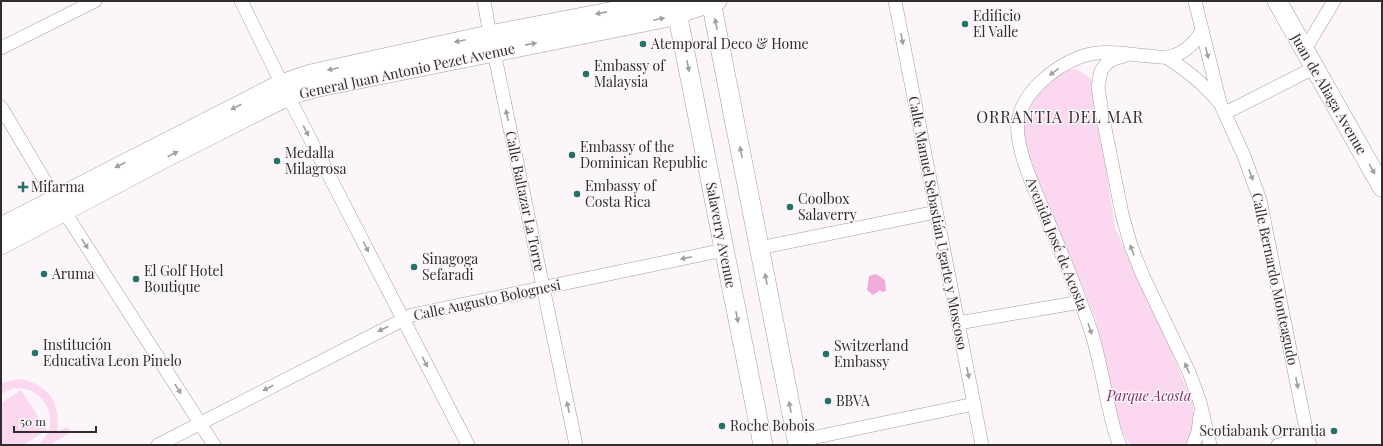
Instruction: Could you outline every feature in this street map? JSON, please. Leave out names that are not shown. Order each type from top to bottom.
[{"type":"main road","name":"General Juan Antonio Pezet Avenue","points":[[1,227],[60,205],[285,90],[311,74],[492,43],[664,18],[673,5],[713,1]]},
{"type":"main road","points":[[713,1],[759,248],[798,443]]},
{"type":"main road","name":"Juan de Aliaga Avenue","points":[[1277,1],[1382,187]]},
{"type":"main road","name":"Salaverry Avenue","points":[[673,5],[724,250],[762,445]]},
{"type":"main road","name":"General Juan Antonio Pezet Avenue","points":[[1,245],[60,205]]},
{"type":"street","points":[[1,48],[95,1]]},
{"type":"street","points":[[241,1],[285,90],[468,445]]},
{"type":"street","name":"Calle Baltazar La Torre","points":[[484,1],[576,445]]},
{"type":"street","name":"Calle Manuel Sebastián Ugarte y Moscoso","points":[[894,1],[982,445]]},
{"type":"street","name":"Calle Bernardo Monteagudo","points":[[1195,1],[1222,108],[1244,156],[1260,200],[1309,442]]},
{"type":"street","points":[[1304,51],[1334,1]]},
{"type":"street","name":"Avenida José de Acosta","points":[[1120,445],[1113,427],[1094,343],[1081,302],[1026,167],[1018,138],[1017,123],[1023,104],[1040,82],[1070,61],[1081,56],[1099,52],[1166,57],[1187,49],[1196,41],[1202,31]]},
{"type":"street","name":"Avenida José de Acosta","points":[[1099,78],[1101,71],[1111,60],[1130,54]]},
{"type":"street","name":"Avenida José de Acosta","points":[[1166,57],[1186,70],[1204,85],[1222,108]]},
{"type":"street","points":[[1070,61],[1079,60],[1090,62],[1096,68],[1099,78],[1102,113],[1122,214],[1131,246],[1143,276],[1178,347],[1200,402],[1210,445]]},
{"type":"street","points":[[1222,108],[1314,68]]},
{"type":"street","points":[[1,107],[60,205],[214,445]]},
{"type":"street","points":[[759,248],[936,212]]},
{"type":"street","name":"Calle Augusto Bolognesi","points":[[158,445],[412,314],[724,250]]},
{"type":"street","points":[[958,323],[1081,302]]},
{"type":"street","points":[[1193,445],[1198,432],[1200,402]]},
{"type":"street","points":[[798,443],[974,404]]},
{"type":"street","points":[[1278,445],[1309,442]]},
{"type":"green space","name":"Parque Acosta","points":[[1075,69],[1085,74],[1093,81],[1097,124],[1106,167],[1115,228],[1171,350],[1193,404],[1195,424],[1190,440],[1186,445],[1131,445],[1126,439],[1109,396],[1101,340],[1095,318],[1038,180],[1024,139],[1022,123],[1027,106],[1042,88],[1063,71]]},
{"type":"green space","points":[[19,379],[38,385],[51,396],[57,412],[57,432],[67,427],[71,432],[50,445],[37,445],[46,436],[50,425],[49,413],[44,403],[36,394],[26,389],[14,389],[1,394],[1,383]]},
{"type":"green space","points":[[21,390],[47,430],[24,445],[1,445],[1,403]]},
{"type":"shaded area","points":[[876,274],[885,280],[886,291],[882,292],[880,290],[873,295],[867,290],[869,276]]},
{"type":"place","name":"Edificio El Valle","points":[[965,24]]},
{"type":"place","name":"Atemporal Deco & Home","points":[[643,44]]},
{"type":"place","name":"Embassy of Malaysia","points":[[586,74]]},
{"type":"place","name":"Embassy of the Dominican Republic","points":[[572,155]]},
{"type":"place","name":"Medalla Milagrosa","points":[[277,161]]},
{"type":"place","name":"Mifarma","points":[[23,187]]},
{"type":"place","name":"Embassy of Costa Rica","points":[[577,194]]},
{"type":"place","name":"Coolbox Salaverry","points":[[790,207]]},
{"type":"place","name":"Sinagoga Sefaradi","points":[[414,267]]},
{"type":"place","name":"Aruma","points":[[44,274]]},
{"type":"place","name":"El Golf Hotel Boutique","points":[[136,279]]},
{"type":"place","name":"Institución Educativa Leon Pinelo","points":[[35,353]]},
{"type":"place","name":"Switzerland Embassy","points":[[826,354]]},
{"type":"place","name":"BBVA","points":[[828,401]]},
{"type":"place","name":"Roche Bobois","points":[[722,426]]},
{"type":"place","name":"Scotiabank Orrantia","points":[[1334,431]]},
{"type":"district","name":"ORRANTIA DEL MAR","points":[[1060,117]]}]
